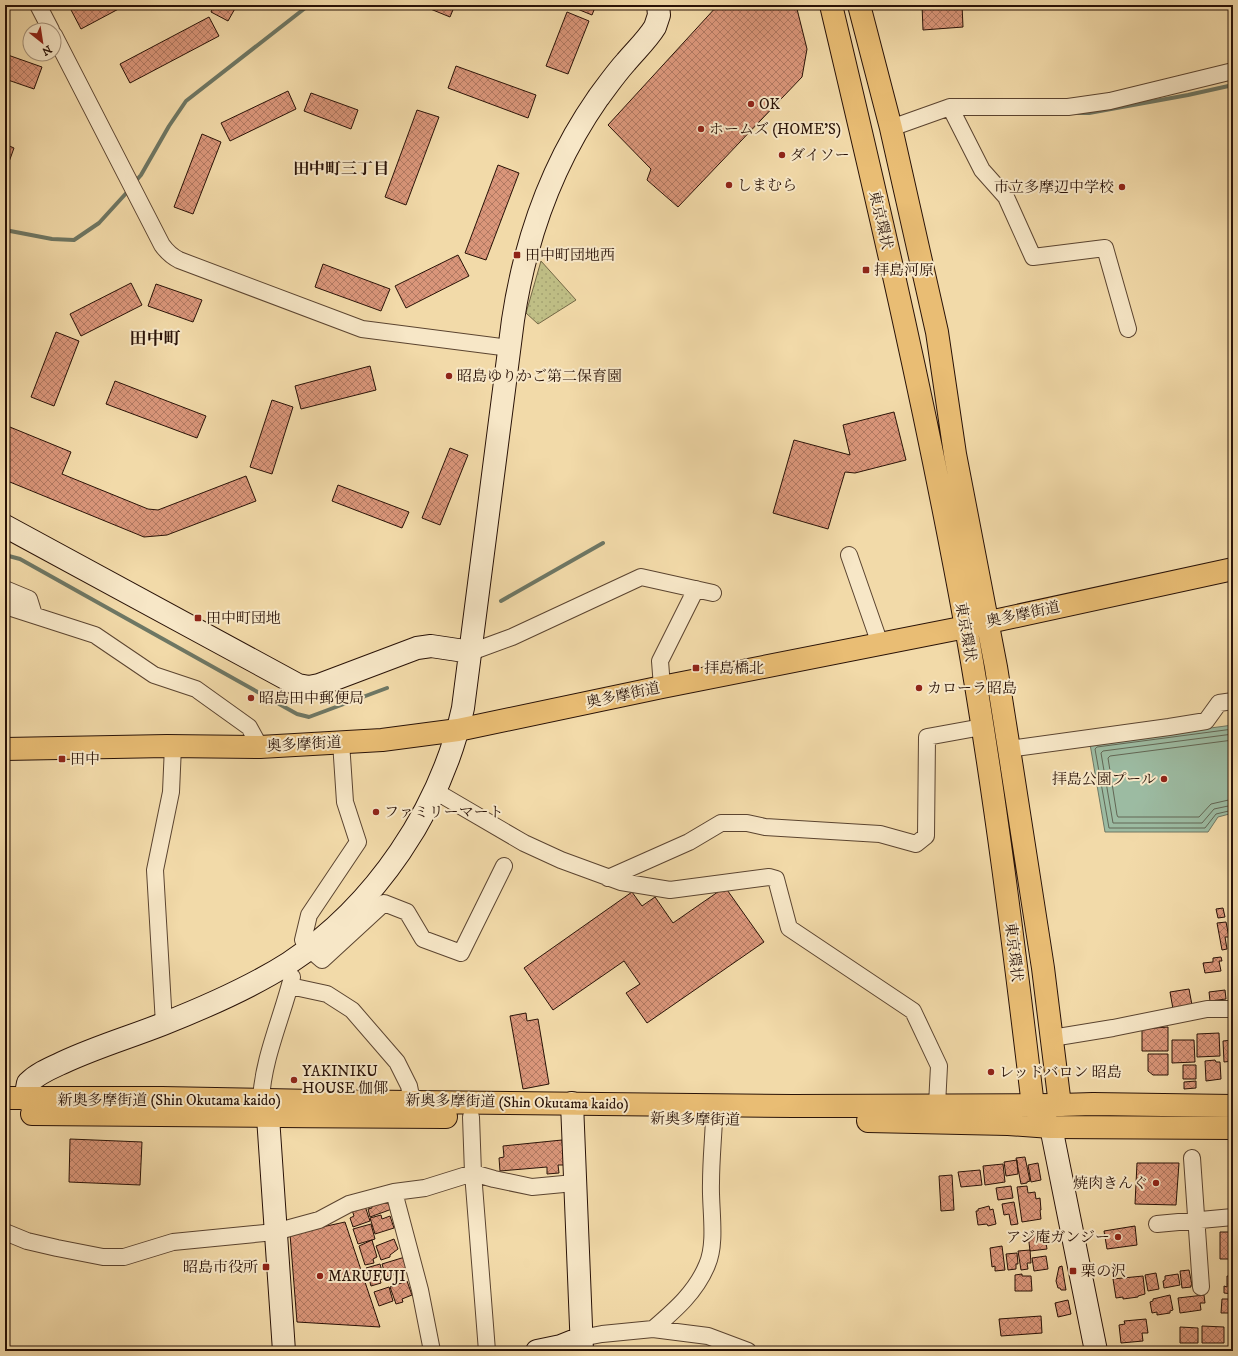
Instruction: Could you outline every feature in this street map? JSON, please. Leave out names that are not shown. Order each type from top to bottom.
[{"type":"main road","name":"東京環状","points":[[831,5],[859,120],[920,394],[966,627],[999,840],[1032,1106]]},
{"type":"main road","name":"東京環状","points":[[859,5],[891,128],[934,316],[955,454],[987,621],[1009,749],[1052,1038],[1060,1105]]},
{"type":"main road","name":"奥多摩街道","points":[[5,750],[172,746],[260,747],[382,740],[458,730],[662,687],[966,627],[987,621],[1233,569]]},
{"type":"main road","name":"新奥多摩街道 (Shin Okutama kaido)","points":[[15,1098],[162,1098],[265,1109]]},
{"type":"main road","name":"新奥多摩街道 (Shin Okutama kaido)","points":[[5,1113],[265,1109],[412,1101],[572,1110],[937,1105]]},
{"type":"main road","points":[[937,1105],[1032,1106],[1093,1104],[1233,1106]]},
{"type":"main road","points":[[1051,1127],[1060,1105]]},
{"type":"main road","points":[[1032,1106],[1051,1127],[1233,1128]]},
{"type":"main road","name":"新奥多摩街道","points":[[265,1109],[471,1117],[572,1110],[714,1120],[910,1121],[1051,1127]]},
{"type":"street","points":[[38,5],[47,22]]},
{"type":"street","points":[[15,1098],[38,1074],[78,1055],[164,1024],[240,990],[289,962],[335,926],[358,903],[374,886],[414,831],[435,791],[458,730],[463,708],[522,267],[537,217],[550,184],[572,140],[598,98],[655,27],[659,15],[658,5]]},
{"type":"street","points":[[62,51],[162,245],[168,253],[178,260],[362,329],[510,348]]},
{"type":"street","points":[[891,128],[950,107],[1068,107],[1110,101],[1233,71]]},
{"type":"street","points":[[950,107],[982,170],[1006,197],[1033,257],[1105,248],[1128,330]]},
{"type":"street","points":[[5,526],[298,685],[309,687],[319,685],[422,647],[437,647],[471,652],[512,637],[641,576],[713,593]]},
{"type":"street","points":[[849,555],[880,644]]},
{"type":"street","points":[[5,589],[29,599],[34,615]]},
{"type":"street","points":[[662,687],[660,661],[696,589]]},
{"type":"street","points":[[5,606],[95,635],[154,676],[196,689],[249,727],[260,747]]},
{"type":"street","points":[[1009,749],[1162,728],[1206,720],[1219,703],[1233,701]]},
{"type":"street","points":[[608,878],[689,842],[721,823],[747,823],[766,827],[880,834],[916,844],[926,836],[928,737],[982,727]]},
{"type":"street","points":[[341,742],[345,802],[358,842],[309,915],[303,940],[308,948],[322,960],[384,903],[408,912],[423,939],[461,953],[504,866]]},
{"type":"street","points":[[164,1024],[155,870],[171,792],[172,746]]},
{"type":"street","points":[[435,791],[524,843],[561,860],[621,882],[670,890],[769,877],[776,879],[789,928],[913,1011],[939,1066],[937,1105]]},
{"type":"street","points":[[284,1351],[262,1086],[292,977],[289,962]]},
{"type":"street","points":[[290,986],[328,994],[352,1010],[397,1062],[409,1086],[412,1101]]},
{"type":"street","points":[[1052,1038],[1113,1028],[1207,1009],[1233,1009]]},
{"type":"street","points":[[572,1110],[582,1345]]},
{"type":"street","points":[[471,1117],[472,1173],[487,1351]]},
{"type":"street","points":[[653,1329],[688,1296],[704,1271],[711,1255],[713,1243],[711,1182],[714,1120]]},
{"type":"street","points":[[1051,1127],[1096,1351]]},
{"type":"street","points":[[1192,1158],[1201,1287]]},
{"type":"street","points":[[5,1232],[27,1241],[57,1248],[103,1257],[124,1257],[173,1242],[275,1232],[319,1220],[349,1204],[394,1192],[424,1188],[472,1173],[532,1187],[574,1183]]},
{"type":"street","points":[[394,1192],[420,1290],[432,1351]]},
{"type":"street","points":[[1157,1224],[1233,1217]]},
{"type":"street","points":[[537,1351],[560,1346],[582,1345],[602,1334],[653,1329],[708,1336],[748,1351]]},
{"type":"shaded area","points":[[541,261],[576,300],[538,324],[526,313]]},
{"type":"water","name":"拝島公園プール","points":[[1233,725],[1233,813],[1218,817],[1208,832],[1105,832],[1090,744]]},
{"type":"building","points":[[76,5],[126,5],[81,29],[70,8]]},
{"type":"building","points":[[214,5],[237,5],[228,21],[211,12]]},
{"type":"building","points":[[429,5],[455,5],[450,17],[428,8]]},
{"type":"building","points":[[596,5],[592,15],[570,6]]},
{"type":"building","points":[[718,5],[796,5],[807,49],[802,77],[678,207],[647,180],[651,169],[608,125]]},
{"type":"building","points":[[922,5],[962,5],[963,27],[923,30]]},
{"type":"building","points":[[567,12],[589,21],[568,74],[546,66]]},
{"type":"building","points":[[209,17],[219,36],[130,83],[120,64]]},
{"type":"building","points":[[5,54],[22,60],[22,62],[28,62],[42,67],[34,89],[5,79]]},
{"type":"building","points":[[456,66],[536,95],[528,118],[448,88]]},
{"type":"building","points":[[288,91],[296,109],[230,141],[221,123]]},
{"type":"building","points":[[311,93],[358,110],[351,129],[304,111]]},
{"type":"building","points":[[417,110],[439,117],[406,205],[385,197]]},
{"type":"building","points":[[202,134],[221,142],[193,214],[174,207]]},
{"type":"building","points":[[5,144],[14,148],[5,173]]},
{"type":"building","points":[[498,165],[519,173],[486,260],[465,253]]},
{"type":"building","points":[[458,255],[469,276],[406,308],[395,286]]},
{"type":"building","points":[[323,264],[390,289],[381,311],[315,287]]},
{"type":"building","points":[[131,283],[142,305],[81,336],[70,314]]},
{"type":"building","points":[[156,284],[202,300],[193,322],[148,306]]},
{"type":"building","points":[[56,332],[79,341],[54,406],[31,397]]},
{"type":"building","points":[[370,366],[376,390],[301,409],[295,386]]},
{"type":"building","points":[[115,381],[206,416],[197,438],[106,404]]},
{"type":"building","points":[[272,400],[293,407],[272,474],[250,467]]},
{"type":"building","points":[[894,412],[906,460],[855,473],[845,472],[828,529],[773,513],[794,440],[850,455],[843,425]]},
{"type":"building","points":[[5,425],[71,452],[62,474],[148,509],[158,510],[246,476],[256,501],[167,535],[144,537],[5,480]]},
{"type":"building","points":[[450,448],[468,455],[440,525],[422,518]]},
{"type":"building","points":[[338,485],[409,512],[402,528],[332,501]]},
{"type":"building","points":[[725,887],[764,942],[647,1023],[626,993],[640,984],[624,961],[553,1010],[524,968],[632,892],[642,906],[655,897],[673,923]]},
{"type":"building","points":[[1230,907],[1233,907],[1233,918],[1232,918]]},
{"type":"building","points":[[1223,908],[1225,917],[1218,918],[1216,909]]},
{"type":"building","points":[[1226,922],[1229,937],[1225,937],[1227,949],[1222,950],[1217,923]]},
{"type":"building","points":[[1230,922],[1233,922],[1233,940]]},
{"type":"building","points":[[1221,957],[1222,961],[1219,961],[1221,971],[1205,973],[1203,963],[1213,962],[1213,958]]},
{"type":"building","points":[[1189,989],[1192,1005],[1173,1009],[1170,992]]},
{"type":"building","points":[[1225,990],[1226,999],[1210,1001],[1209,992]]},
{"type":"building","points":[[526,1013],[527,1021],[538,1019],[549,1084],[523,1089],[510,1016]]},
{"type":"building","points":[[1168,1027],[1168,1051],[1142,1051],[1142,1029]]},
{"type":"building","points":[[1219,1033],[1220,1056],[1197,1057],[1197,1034]]},
{"type":"building","points":[[1172,1040],[1194,1040],[1195,1062],[1172,1063]]},
{"type":"building","points":[[1233,1040],[1233,1061],[1224,1062],[1223,1041]]},
{"type":"building","points":[[1148,1054],[1168,1054],[1168,1075],[1153,1075],[1148,1071]]},
{"type":"building","points":[[1215,1060],[1216,1062],[1220,1062],[1221,1079],[1206,1081],[1205,1061]]},
{"type":"building","points":[[1183,1065],[1196,1065],[1196,1079],[1183,1079]]},
{"type":"building","points":[[1196,1081],[1196,1088],[1184,1089],[1184,1082]]},
{"type":"building","points":[[70,1139],[142,1142],[140,1185],[69,1182]]},
{"type":"building","points":[[562,1140],[564,1165],[558,1165],[559,1173],[547,1174],[547,1167],[500,1171],[499,1158],[504,1157],[503,1146]]},
{"type":"building","points":[[1025,1157],[1030,1181],[1021,1184],[1016,1158]]},
{"type":"building","points":[[1017,1160],[1018,1174],[1006,1176],[1004,1162]]},
{"type":"building","points":[[1038,1163],[1041,1180],[1031,1182],[1028,1165]]},
{"type":"building","points":[[1137,1163],[1179,1163],[1176,1205],[1135,1204]]},
{"type":"building","points":[[1003,1164],[1005,1182],[985,1185],[983,1166]]},
{"type":"building","points":[[980,1170],[982,1185],[961,1187],[958,1172]]},
{"type":"building","points":[[952,1175],[954,1210],[941,1211],[939,1176]]},
{"type":"building","points":[[1011,1186],[1013,1198],[998,1200],[996,1188]]},
{"type":"building","points":[[1027,1186],[1028,1193],[1035,1192],[1036,1199],[1040,1198],[1041,1219],[1022,1222],[1017,1187]]},
{"type":"building","points":[[387,1194],[392,1209],[370,1217],[368,1209],[372,1208],[370,1200]]},
{"type":"building","points":[[1014,1202],[1018,1224],[1011,1225],[1009,1214],[1004,1215],[1002,1204]]},
{"type":"building","points":[[365,1206],[370,1221],[353,1227],[350,1218],[354,1216],[352,1210]]},
{"type":"building","points":[[989,1206],[990,1210],[993,1209],[996,1224],[988,1226],[987,1224],[978,1225],[976,1211]]},
{"type":"building","points":[[381,1215],[382,1219],[390,1216],[394,1228],[375,1234],[370,1218]]},
{"type":"building","points":[[345,1222],[380,1327],[297,1322],[290,1234]]},
{"type":"building","points":[[371,1224],[375,1239],[358,1244],[353,1229]]},
{"type":"building","points":[[1135,1226],[1137,1245],[1107,1249],[1104,1231]]},
{"type":"building","points":[[1220,1232],[1233,1232],[1233,1257],[1230,1257],[1230,1259],[1220,1259]]},
{"type":"building","points":[[1038,1233],[1038,1238],[1045,1237],[1047,1249],[1030,1251],[1028,1234]]},
{"type":"building","points":[[394,1239],[398,1249],[390,1255],[390,1257],[381,1260],[376,1246]]},
{"type":"building","points":[[372,1240],[377,1257],[373,1259],[374,1263],[365,1265],[359,1246]]},
{"type":"building","points":[[1002,1246],[1005,1270],[995,1271],[995,1266],[992,1267],[990,1248]]},
{"type":"building","points":[[1030,1250],[1031,1263],[1027,1263],[1028,1269],[1021,1270],[1018,1251]]},
{"type":"building","points":[[1017,1253],[1018,1264],[1016,1264],[1016,1269],[1008,1270],[1006,1254]]},
{"type":"building","points":[[1046,1256],[1048,1269],[1034,1271],[1032,1258]]},
{"type":"building","points":[[405,1257],[409,1270],[386,1277],[382,1264]]},
{"type":"building","points":[[380,1264],[384,1278],[380,1280],[381,1283],[371,1286],[366,1268]]},
{"type":"building","points":[[1062,1266],[1066,1290],[1061,1290],[1058,1288],[1056,1281],[1059,1267]]},
{"type":"building","points":[[1189,1270],[1192,1285],[1191,1287],[1182,1288],[1180,1271]]},
{"type":"building","points":[[1156,1273],[1159,1289],[1148,1291],[1145,1275]]},
{"type":"building","points":[[1022,1274],[1022,1276],[1031,1276],[1032,1291],[1015,1291],[1015,1275]]},
{"type":"building","points":[[1178,1274],[1180,1285],[1164,1288],[1163,1281],[1165,1280],[1165,1276]]},
{"type":"building","points":[[1143,1276],[1145,1294],[1138,1297],[1123,1299],[1123,1297],[1116,1298],[1113,1279]]},
{"type":"building","points":[[1227,1276],[1233,1276],[1233,1294],[1224,1293],[1224,1286],[1227,1287]]},
{"type":"building","points":[[407,1281],[412,1295],[402,1299],[403,1302],[396,1304],[390,1287]]},
{"type":"building","points":[[389,1287],[393,1301],[379,1306],[374,1292]]},
{"type":"building","points":[[1170,1295],[1173,1310],[1170,1311],[1170,1313],[1157,1315],[1157,1312],[1152,1313],[1150,1302],[1153,1301],[1153,1299]]},
{"type":"building","points":[[1204,1295],[1205,1303],[1200,1303],[1201,1310],[1180,1313],[1178,1298]]},
{"type":"building","points":[[1222,1299],[1233,1299],[1233,1313],[1221,1313]]},
{"type":"building","points":[[1068,1300],[1071,1314],[1058,1317],[1055,1303]]},
{"type":"building","points":[[1041,1316],[1042,1333],[1001,1336],[999,1319]]},
{"type":"building","points":[[1146,1319],[1148,1333],[1142,1333],[1143,1341],[1121,1343],[1119,1325],[1125,1324],[1124,1321]]},
{"type":"building","points":[[1202,1326],[1224,1327],[1224,1343],[1202,1343]]},
{"type":"building","points":[[1180,1327],[1198,1328],[1198,1343],[1180,1343]]},
{"type":"building","points":[[1174,1347],[1174,1351],[1157,1351],[1156,1348]]},
{"type":"building","points":[[1181,1349],[1215,1350],[1215,1351],[1181,1351]]},
{"type":"waterway","points":[[134,183],[141,175],[169,126],[186,101],[309,5]]},
{"type":"waterway","points":[[1078,113],[1089,113],[1188,95],[1233,85]]},
{"type":"waterway","points":[[5,230],[52,239],[74,240],[99,223],[130,189]]},
{"type":"waterway","points":[[501,601],[603,543]]},
{"type":"waterway","points":[[5,555],[20,559],[297,714],[309,717],[387,688]]},
{"type":"place","name":"OK","points":[[751,104]]},
{"type":"place","name":"ホームズ (HOME'S)","points":[[701,129]]},
{"type":"place","name":"ダイソー","points":[[782,155]]},
{"type":"place","name":"しまむら","points":[[729,185]]},
{"type":"place","name":"市立多摩辺中学校","points":[[1122,187]]},
{"type":"place","name":"田中町団地西","points":[[517,255]]},
{"type":"place","name":"拝島河原","points":[[866,270]]},
{"type":"place","name":"昭島ゆりかご第二保育園","points":[[449,376]]},
{"type":"place","name":"田中町団地","points":[[198,618]]},
{"type":"place","name":"拝島橋北","points":[[696,668]]},
{"type":"place","name":"カローラ昭島","points":[[919,688]]},
{"type":"place","name":"昭島田中郵便局","points":[[251,698]]},
{"type":"place","name":"田中","points":[[62,759]]},
{"type":"place","name":"拝島公園プール","points":[[1164,779]]},
{"type":"place","name":"ファミリーマート","points":[[376,812]]},
{"type":"place","name":"レッドバロン 昭島","points":[[991,1072]]},
{"type":"place","name":"YAKINIKU HOUSE 伽倻","points":[[294,1080]]},
{"type":"place","name":"焼肉きんぐ","points":[[1156,1183]]},
{"type":"place","name":"アジ庵ガンジー","points":[[1118,1237]]},
{"type":"place","name":"昭島市役所","points":[[266,1267]]},
{"type":"place","name":"栗の沢","points":[[1073,1271]]},
{"type":"place","name":"MARUFUJI","points":[[320,1276]]},
{"type":"district","name":"田中町三丁目","points":[[341,168]]},
{"type":"district","name":"田中町","points":[[155,338]]}]
